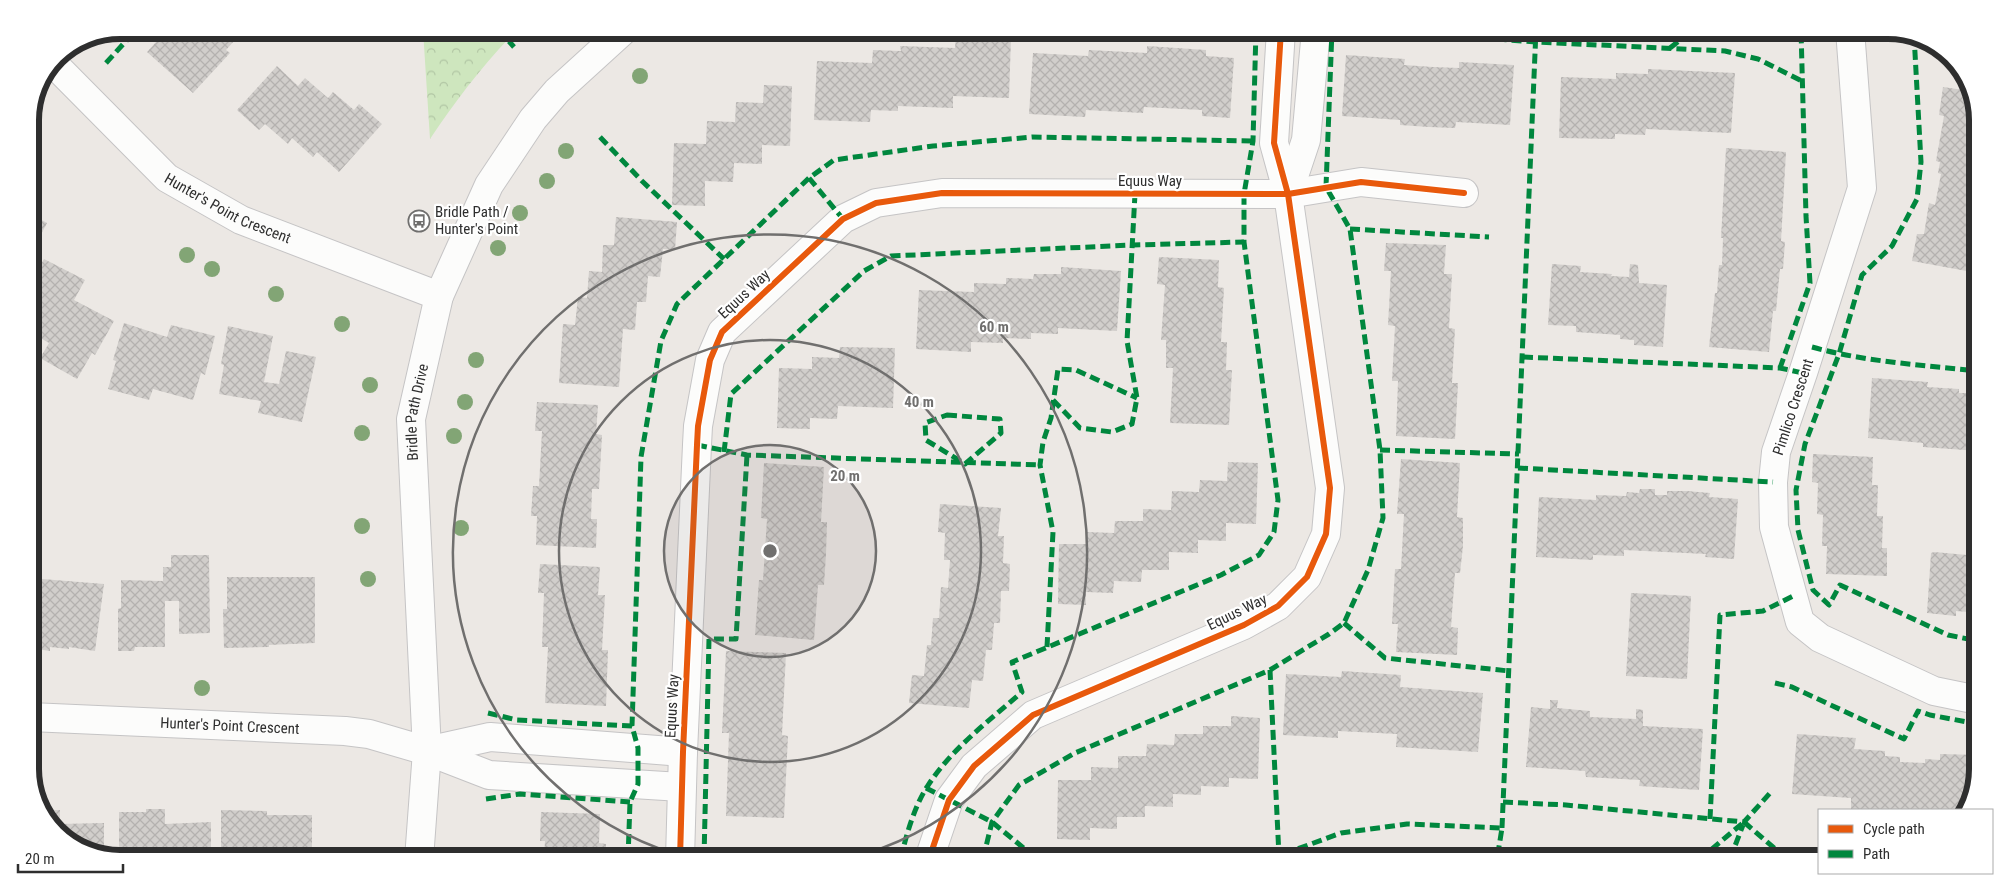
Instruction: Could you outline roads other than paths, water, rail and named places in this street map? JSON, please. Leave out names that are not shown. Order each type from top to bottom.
[{"type":"street","name":"Bridle Path Drive","points":[[420,850],[428,751],[411,419],[439,296],[489,185],[534,119],[558,91],[614,39]]},
{"type":"street","name":"Equus Way","points":[[932,850],[949,800],[974,766],[1033,715],[1244,625],[1278,606],[1307,577],[1326,534],[1330,488],[1288,194],[1274,143],[1280,39]]},
{"type":"street","name":"Equus Way","points":[[1288,194],[1306,140],[1315,39]]},
{"type":"street","name":"Pimlico Crescent","points":[[1851,39],[1862,188],[1803,374],[1776,452],[1773,482],[1774,526],[1800,622],[1820,638],[1934,691],[1969,698]]},
{"type":"street","name":"Hunter's Point Crescent","points":[[57,68],[168,178],[241,220],[439,296]]},
{"type":"street","name":"Equus Way","points":[[680,850],[681,787],[698,426],[710,360],[722,332],[843,219],[876,203],[942,193],[1288,194],[1361,182],[1464,193]]},
{"type":"street","name":"Hunter's Point Crescent","points":[[39,717],[346,730],[369,734],[428,751]]},
{"type":"street","name":"Equus Way","points":[[428,751],[490,737],[683,752]]},
{"type":"street","points":[[428,751],[489,775],[681,787]]},
{"type":"place","name":"Bridle Path / Hunter's Point","points":[[419,221]]}]
